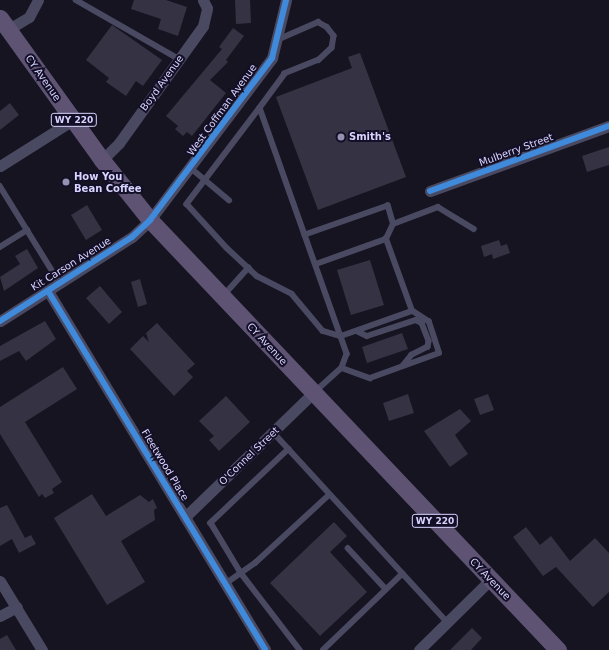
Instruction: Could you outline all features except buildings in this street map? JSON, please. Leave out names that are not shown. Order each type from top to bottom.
[{"type":"main road","name":"CY Avenue","points":[[3,24],[102,160],[150,220],[558,650]]},
{"type":"street","points":[[3,24],[29,17],[38,0]]},
{"type":"street","name":"Boyd Avenue","points":[[102,160],[119,143],[203,26],[207,8],[203,0]]},
{"type":"street","name":"West Coffman Avenue","points":[[150,220],[192,168],[272,58],[286,0]]},
{"type":"street","points":[[0,166],[73,120]]},
{"type":"street","name":"Mulberry Street","points":[[430,191],[609,126]]},
{"type":"street","name":"Kit Carson Avenue","points":[[0,321],[132,237],[150,220]]},
{"type":"street","name":"Fleetwood Place","points":[[48,291],[225,584],[260,648]]},
{"type":"street","name":"O'Connel Street","points":[[185,517],[313,393]]},
{"type":"street","points":[[419,650],[491,579]]},
{"type":"street","points":[[0,581],[42,650]]},
{"type":"street","points":[[0,616],[17,608]]},
{"type":"lane","points":[[76,0],[180,59]]},
{"type":"lane","points":[[277,40],[318,22],[327,27],[334,36],[332,48],[319,60],[285,74],[187,204],[248,268],[292,294],[323,331],[341,336],[412,312]]},
{"type":"lane","points":[[260,108],[347,354],[342,368],[313,393]]},
{"type":"lane","points":[[192,168],[229,200]]},
{"type":"lane","points":[[0,186],[60,283]]},
{"type":"lane","points":[[305,235],[388,206],[393,224],[386,239],[412,312],[429,322],[439,353],[370,378],[342,368]]},
{"type":"lane","points":[[393,224],[438,207],[474,229]]},
{"type":"lane","points":[[0,247],[27,230]]},
{"type":"lane","points":[[316,264],[386,239]]},
{"type":"lane","points":[[222,297],[248,268]]},
{"type":"lane","points":[[357,331],[367,336],[416,320],[422,323],[429,341],[428,347],[412,355],[402,366]]},
{"type":"lane","points":[[274,432],[329,495],[447,622]]},
{"type":"lane","points":[[289,449],[212,519],[222,544],[241,573],[300,650]]},
{"type":"lane","points":[[225,584],[241,573],[329,495]]},
{"type":"lane","points":[[348,548],[386,589]]},
{"type":"lane","points":[[324,650],[402,574]]},
{"type":"cycle path","points":[[0,321],[132,237],[150,220],[272,58],[286,0]]},
{"type":"cycle path","points":[[430,191],[609,126]]},
{"type":"cycle path","points":[[48,291],[265,650]]},
{"type":"place","name":"Smith's","points":[[341,137]]},
{"type":"place","name":"How You Bean Coffee","points":[[66,182]]}]
